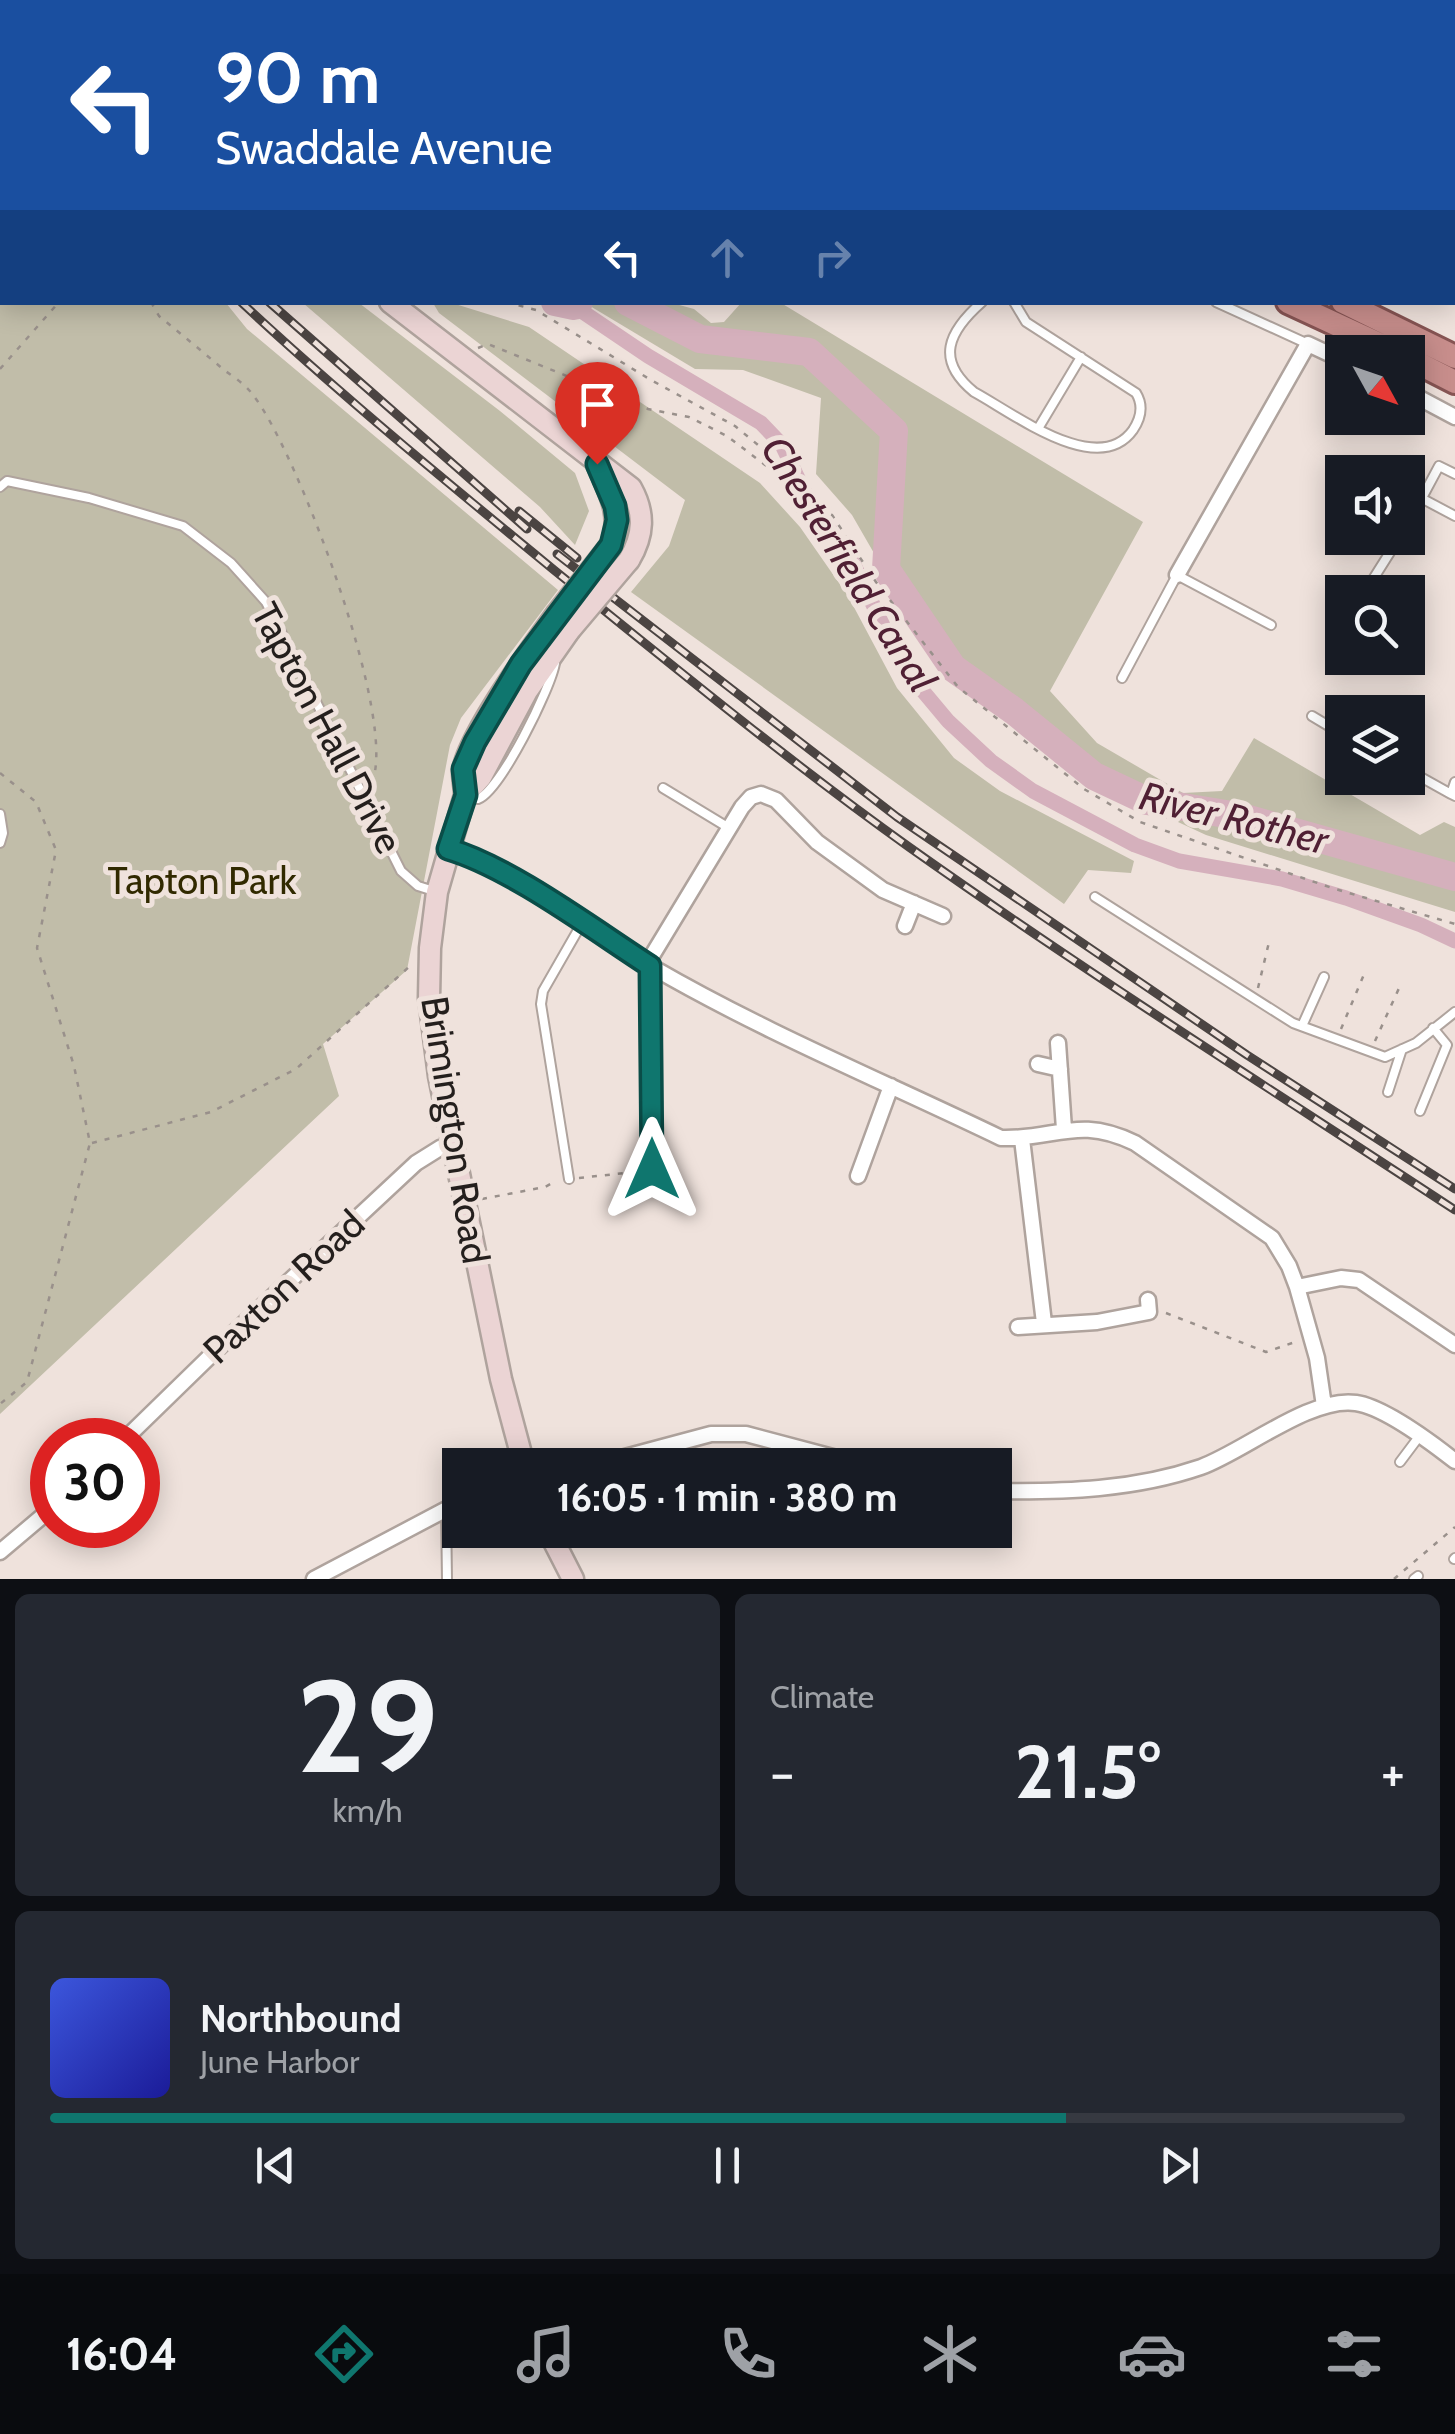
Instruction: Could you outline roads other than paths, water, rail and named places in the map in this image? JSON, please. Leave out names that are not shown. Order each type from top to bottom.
[{"type":"highway","points":[[1294,305],[1359,335]]},
{"type":"highway","points":[[1349,305],[1455,357]]},
{"type":"highway","points":[[1425,367],[1455,382]]},
{"type":"main road","name":"Brimington Road","points":[[394,305],[631,488],[642,509],[640,536],[629,560],[560,631],[521,664],[463,769],[466,795]]},
{"type":"main road","name":"Brimington Road","points":[[519,1448],[500,1379],[439,1076],[429,998],[430,948],[437,892],[466,795],[481,777],[611,545],[617,520],[615,506],[597,464]]},
{"type":"main road","points":[[557,1548],[573,1579]]},
{"type":"street","points":[[1177,575],[1308,344],[1325,352]]},
{"type":"street","points":[[1425,401],[1455,417]]},
{"type":"street","points":[[652,1169],[649,965],[751,797],[761,794],[776,800],[802,830],[856,872],[883,890],[942,916]]},
{"type":"street","points":[[448,849],[488,866],[649,965],[722,1004],[1001,1138],[1022,1139],[1064,1129],[1112,1132],[1183,1173],[1272,1238],[1289,1266],[1311,1337],[1324,1406]]},
{"type":"street","points":[[905,926],[914,903]]},
{"type":"street","points":[[1058,1043],[1064,1129]]},
{"type":"street","points":[[1038,1064],[1060,1069]]},
{"type":"street","points":[[858,1176],[891,1086]]},
{"type":"street","points":[[1022,1139],[1044,1324]]},
{"type":"street","name":"Paxton Road","points":[[147,1418],[416,1164],[440,1148],[453,1146]]},
{"type":"street","points":[[1297,1287],[1341,1278],[1360,1280],[1455,1345]]},
{"type":"street","points":[[1018,1328],[1098,1322],[1149,1306]]},
{"type":"street","points":[[1012,1490],[1137,1486],[1204,1466],[1324,1406],[1356,1402],[1421,1434],[1455,1461]]},
{"type":"street","points":[[658,1448],[710,1434],[746,1434],[799,1448]]},
{"type":"street","points":[[314,1579],[442,1512]]},
{"type":"street","points":[[0,1552],[30,1527]]},
{"type":"lane","points":[[979,305],[955,336],[950,350],[954,374],[974,392],[1075,445],[1106,450],[1126,439],[1140,416],[1136,393],[1026,322],[1016,305]]},
{"type":"lane","points":[[1223,305],[1308,344]]},
{"type":"lane","points":[[1039,427],[1081,356]]},
{"type":"lane","points":[[1425,495],[1439,466],[1455,474]]},
{"type":"lane","name":"Tapton Hall Drive","points":[[0,487],[7,481],[184,526],[232,564],[266,602],[401,871],[418,886],[437,892]]},
{"type":"lane","points":[[1425,500],[1455,516]]},
{"type":"lane","points":[[1122,678],[1177,575],[1272,626]]},
{"type":"lane","points":[[1312,716],[1325,724]]},
{"type":"lane","points":[[1425,779],[1453,795],[1455,782]]},
{"type":"lane","points":[[663,788],[730,828]]},
{"type":"lane","points":[[0,814],[0,843]]},
{"type":"lane","points":[[1095,897],[1255,1000],[1302,1026],[1385,1058],[1416,1043],[1455,1012]]},
{"type":"lane","points":[[569,1179],[542,991],[582,923]]},
{"type":"lane","points":[[1302,1026],[1324,976]]},
{"type":"lane","points":[[1420,1111],[1447,1045],[1433,1028]]},
{"type":"lane","points":[[1388,1092],[1402,1050]]},
{"type":"lane","points":[[1400,1462],[1421,1434]]},
{"type":"lane","points":[[447,1579],[450,1548]]},
{"type":"waterway","name":"River Rother","points":[[569,305],[575,305]]},
{"type":"waterway","name":"River Rother","points":[[634,305],[700,339],[809,352],[894,431],[886,569],[953,668],[1094,776],[1147,801],[1238,816],[1455,877]]},
{"type":"waterway","name":"Chesterfield Canal","points":[[574,306],[648,356],[761,423],[782,445],[807,497],[853,563],[912,678],[948,721],[991,761],[1033,791],[1135,845],[1179,861],[1282,879],[1346,898],[1455,941]]},
{"type":"railway","points":[[244,305],[514,537],[864,814],[1112,986],[1455,1210]]},
{"type":"railway","points":[[272,305],[527,529]]},
{"type":"railway","points":[[519,511],[577,558]]},
{"type":"railway","points":[[557,554],[897,817],[1247,1055],[1455,1189]]},
{"type":"park label","name":"Tapton Park","points":[[202,881]]}]
